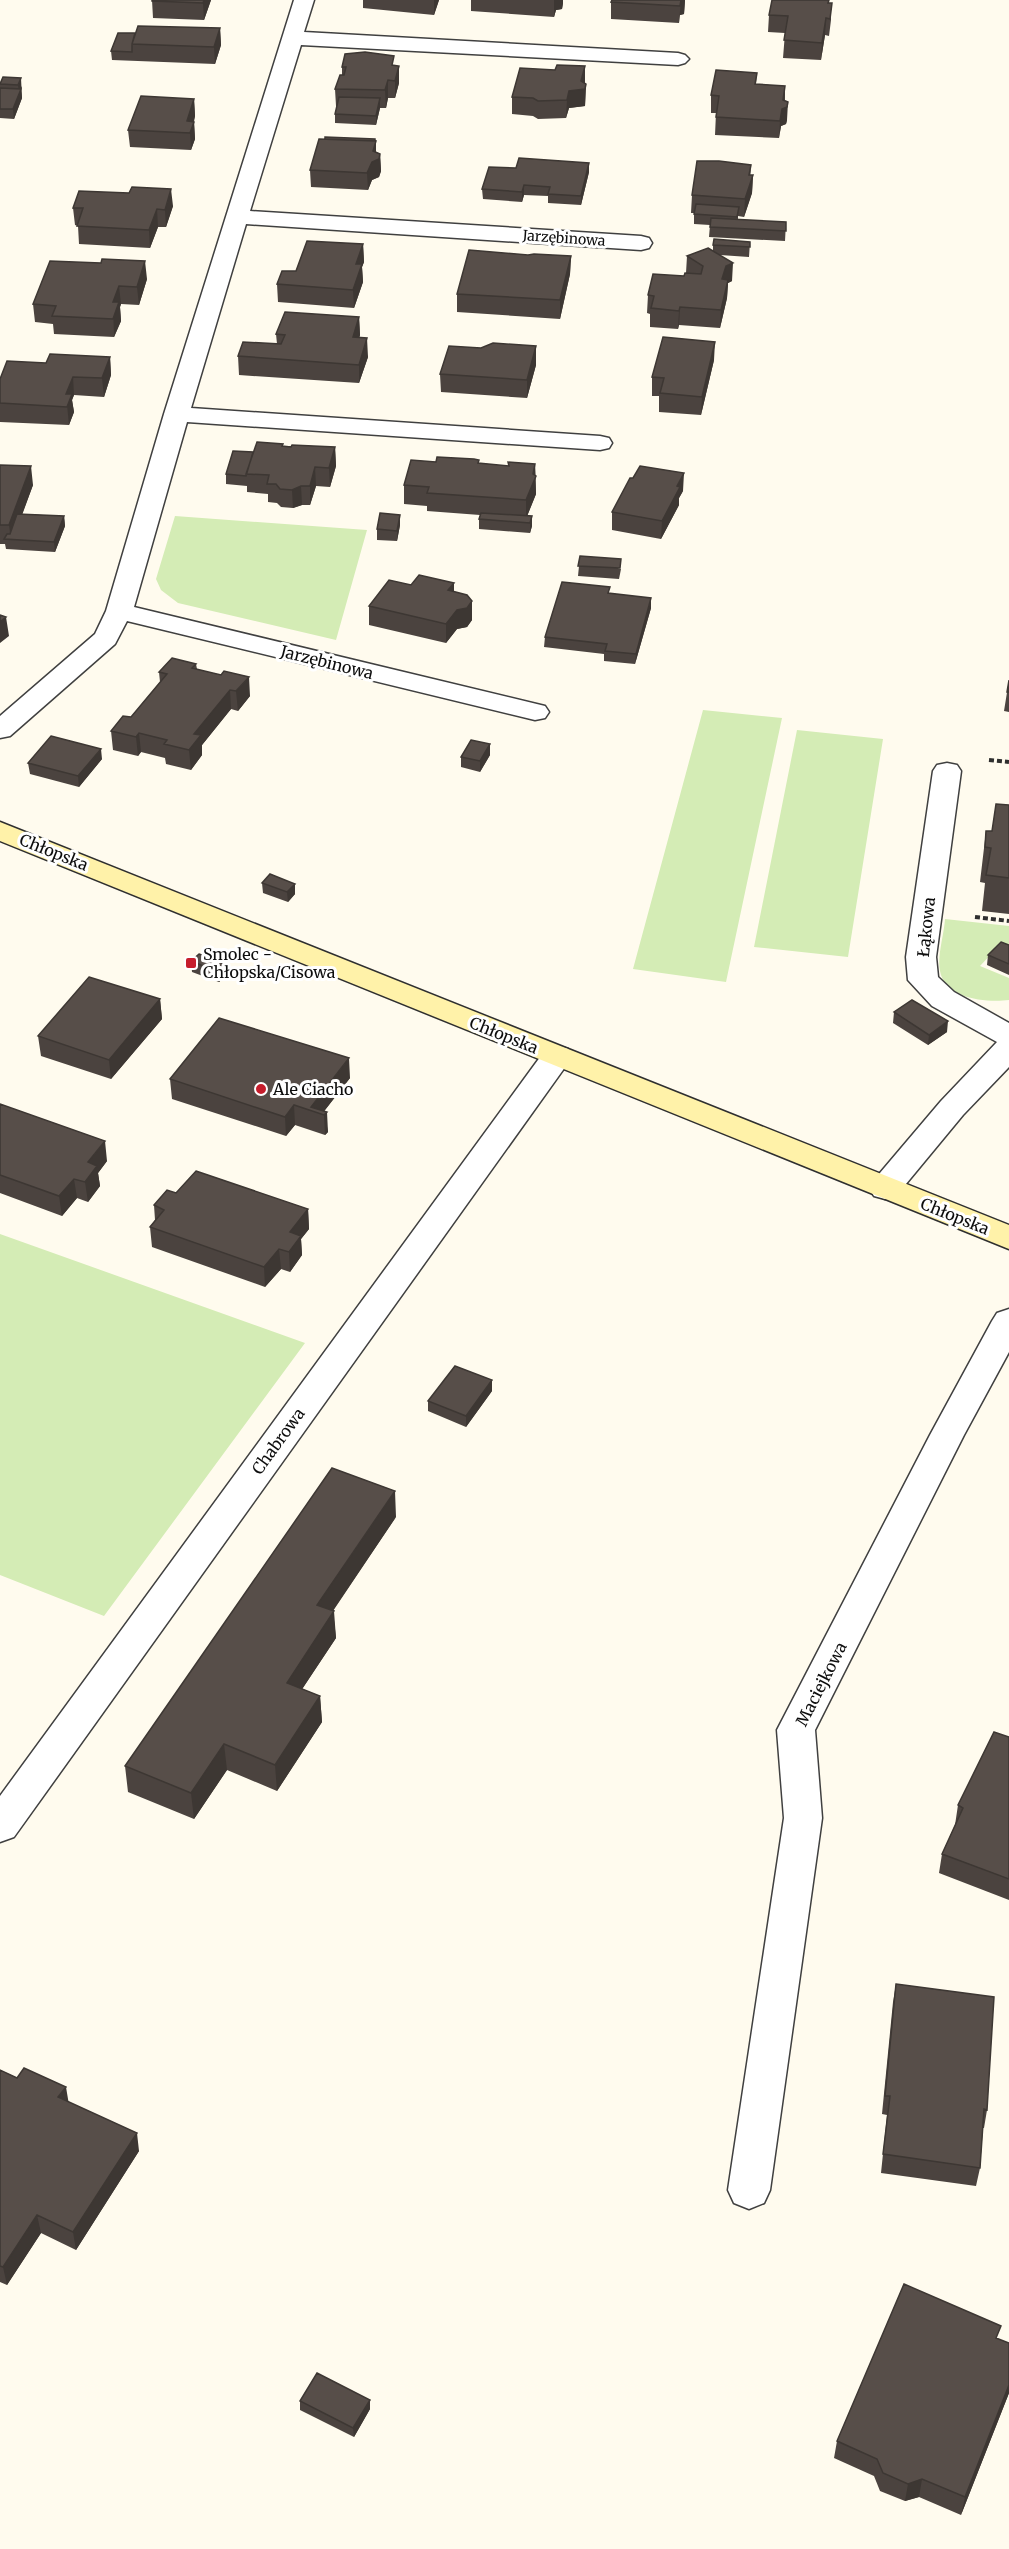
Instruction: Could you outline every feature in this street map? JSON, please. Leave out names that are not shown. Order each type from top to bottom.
[{"type":"street","points":[[0,730],[106,638],[119,611],[176,414],[304,0]]},
{"type":"street","points":[[292,38],[678,59]]},
{"type":"street","name":"Jarzębinowa","points":[[236,217],[641,243]]},
{"type":"street","points":[[176,414],[600,443]]},
{"type":"street","name":"Jarzębinowa","points":[[119,611],[535,712]]},
{"type":"street","name":"Łąkowa","points":[[946,771],[921,957],[923,980],[943,999],[1009,1036]]},
{"type":"street","name":"Chłopska","points":[[0,831],[1009,1238]]},
{"type":"street","points":[[885,1188],[952,1108],[1009,1048]]},
{"type":"street","name":"Chabrowa","points":[[0,1826],[557,1056]]},
{"type":"street","name":"Maciejkowa","points":[[749,2190],[803,1818],[796,1730],[947,1436],[1009,1321]]},
{"type":"green space","points":[[175,516],[367,530],[336,640],[178,603],[161,590],[156,579]]},
{"type":"green space","points":[[703,710],[782,718],[726,982],[633,969]]},
{"type":"green space","points":[[797,730],[883,739],[848,957],[754,947]]},
{"type":"green space","points":[[945,919],[1009,926],[1009,953],[997,948],[980,966],[1009,978],[1009,1000],[990,1001],[968,997],[950,988],[943,980],[939,959]]},
{"type":"green space","points":[[0,1234],[305,1343],[104,1616],[0,1575]]},
{"type":"building","points":[[152,0],[204,0],[203,3]]},
{"type":"building","points":[[612,0],[681,0],[680,6],[611,2]]},
{"type":"building","points":[[772,0],[829,0],[828,3],[832,3],[830,19],[826,18],[822,43],[784,40],[788,16],[769,15]]},
{"type":"building","points":[[138,26],[220,28],[214,47],[132,44]]},
{"type":"building","points":[[118,33],[135,33],[132,52],[111,51]]},
{"type":"building","points":[[365,52],[394,56],[392,65],[399,66],[395,81],[388,80],[385,90],[335,89],[340,75],[344,75],[346,67],[342,67],[345,54]]},
{"type":"building","points":[[557,65],[585,66],[581,81],[586,84],[585,89],[569,91],[567,100],[538,101],[533,98],[512,97],[520,68],[555,70]]},
{"type":"building","points":[[716,70],[757,73],[755,84],[785,86],[783,100],[788,102],[787,107],[782,109],[780,121],[716,117],[719,96],[711,95]]},
{"type":"building","points":[[3,77],[21,78],[18,85],[0,84]]},
{"type":"building","points":[[0,88],[21,89],[13,109],[0,109]]},
{"type":"building","points":[[141,96],[194,99],[187,121],[194,122],[190,133],[128,130]]},
{"type":"building","points":[[339,97],[380,98],[376,116],[335,114]]},
{"type":"building","points":[[325,137],[375,139],[375,141],[325,139]]},
{"type":"building","points":[[319,139],[376,141],[373,151],[380,154],[379,159],[372,162],[367,173],[310,170]]},
{"type":"building","points":[[519,158],[589,163],[581,196],[548,194],[550,187],[524,185],[522,192],[482,189],[489,167],[516,168]]},
{"type":"building","points":[[697,161],[751,165],[749,175],[753,175],[745,199],[692,195]]},
{"type":"building","points":[[132,187],[171,189],[165,210],[157,209],[149,230],[77,226],[83,208],[73,208],[79,191],[129,193]]},
{"type":"building","points":[[696,204],[739,207],[737,217],[694,214]]},
{"type":"building","points":[[711,218],[786,222],[786,231],[710,227]]},
{"type":"building","points":[[714,239],[750,242],[750,247],[713,245]]},
{"type":"building","points":[[307,241],[363,244],[356,264],[362,264],[353,290],[277,284],[282,271],[296,271]]},
{"type":"building","points":[[708,248],[733,263],[726,266],[722,279],[728,280],[721,310],[680,307],[679,311],[651,308],[654,296],[648,295],[653,274],[684,276],[685,273],[701,274],[703,266],[687,256]]},
{"type":"building","points":[[469,250],[571,256],[560,300],[457,294]]},
{"type":"building","points":[[102,259],[145,261],[137,287],[119,286],[113,302],[119,302],[113,319],[52,316],[56,306],[33,304],[50,261],[101,263]]},
{"type":"building","points":[[285,312],[359,317],[353,337],[367,338],[359,365],[238,356],[243,342],[281,344],[285,335],[276,334]]},
{"type":"building","points":[[663,337],[715,342],[702,397],[660,393],[664,378],[652,377]]},
{"type":"building","points":[[493,343],[536,346],[527,380],[440,374],[449,346],[481,348]]},
{"type":"building","points":[[50,354],[110,357],[102,378],[73,377],[66,394],[72,394],[67,407],[0,403],[0,379],[7,361],[46,363]]},
{"type":"building","points":[[257,442],[283,444],[282,446],[291,447],[292,445],[335,447],[329,468],[315,467],[310,486],[301,486],[292,490],[280,489],[276,484],[267,484],[269,475],[246,474]]},
{"type":"building","points":[[233,451],[253,452],[246,476],[226,474]]},
{"type":"building","points":[[437,457],[474,459],[479,460],[478,463],[509,466],[508,462],[535,464],[533,474],[536,476],[526,500],[427,493],[429,487],[404,485],[411,460],[436,462]]},
{"type":"building","points":[[0,465],[31,466],[9,525],[0,525]]},
{"type":"building","points":[[640,466],[684,473],[677,486],[680,487],[662,521],[612,512],[630,478],[633,478]]},
{"type":"building","points":[[380,513],[400,515],[397,531],[377,529]]},
{"type":"building","points":[[481,513],[532,516],[530,523],[479,519]]},
{"type":"building","points":[[17,514],[64,516],[54,542],[4,539],[7,534],[10,534]]},
{"type":"building","points":[[580,556],[621,559],[620,568],[578,566]]},
{"type":"building","points":[[419,575],[454,583],[448,590],[467,595],[472,601],[467,608],[457,610],[446,624],[369,606],[389,580],[411,585]]},
{"type":"building","points":[[562,582],[610,587],[608,593],[651,598],[636,654],[605,651],[607,644],[545,637]]},
{"type":"building","points":[[172,658],[196,664],[192,668],[221,675],[224,671],[249,677],[236,691],[230,690],[194,734],[201,735],[189,750],[164,744],[167,740],[139,733],[136,737],[111,731],[123,716],[131,717],[167,674],[159,672]]},
{"type":"building","points":[[51,736],[101,749],[78,776],[28,763]]},
{"type":"building","points":[[471,740],[490,744],[480,761],[461,757]]},
{"type":"building","points":[[996,804],[1009,805],[1009,878],[986,875],[991,848],[985,847],[986,831],[992,831]]},
{"type":"building","points":[[270,874],[295,884],[287,892],[262,883]]},
{"type":"building","points":[[1001,942],[1009,945],[1009,964],[988,955]]},
{"type":"building","points":[[199,954],[225,964],[218,972],[191,961]]},
{"type":"building","points":[[89,977],[160,999],[109,1060],[38,1036]]},
{"type":"building","points":[[912,1000],[948,1021],[929,1035],[894,1012]]},
{"type":"building","name":"Ale Ciacho","points":[[219,1018],[349,1058],[311,1107],[327,1112],[324,1115],[294,1105],[285,1117],[170,1079]]},
{"type":"building","points":[[0,1104],[105,1141],[88,1162],[97,1166],[85,1182],[74,1179],[59,1196],[0,1175]]},
{"type":"building","points":[[196,1171],[308,1209],[290,1232],[301,1236],[289,1252],[279,1249],[264,1267],[150,1227],[164,1210],[154,1205],[167,1190],[176,1193]]},
{"type":"building","points":[[455,1366],[492,1380],[466,1416],[428,1401]]},
{"type":"building","points":[[332,1468],[395,1491],[317,1605],[334,1611],[287,1683],[320,1696],[275,1765],[224,1744],[191,1793],[125,1766]]},
{"type":"building","points":[[994,1732],[1009,1737],[1009,1879],[942,1854],[963,1808],[958,1805]]},
{"type":"building","points":[[896,1984],[994,1997],[987,2110],[984,2109],[980,2168],[883,2154],[890,2096],[885,2096]]},
{"type":"building","points":[[24,2068],[66,2087],[58,2097],[137,2133],[73,2232],[37,2215],[3,2267],[0,2266],[0,2070],[17,2078]]},
{"type":"building","points":[[904,2284],[1001,2326],[996,2338],[1009,2343],[1009,2385],[965,2497],[922,2479],[908,2484],[883,2473],[877,2459],[837,2441]]},
{"type":"building","points":[[317,2373],[370,2400],[353,2428],[300,2401]]},
{"type":"place","name":"Smolec - Chłopska/Cisowa","points":[[191,963]]},
{"type":"place","name":"Ale Ciacho","points":[[261,1089]]}]
